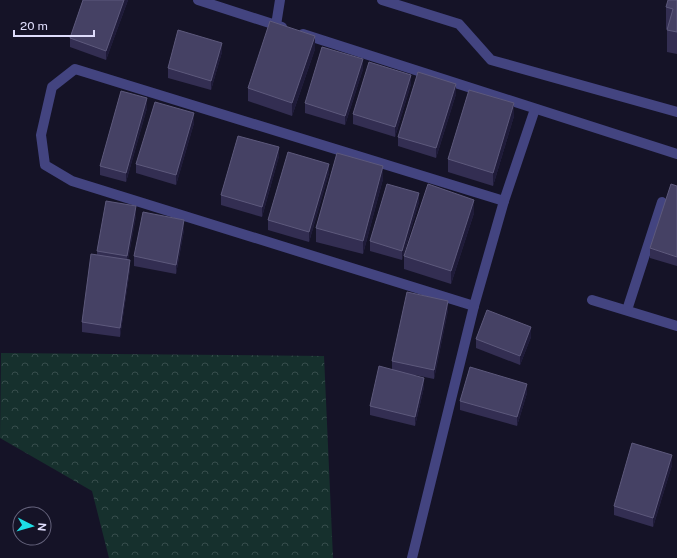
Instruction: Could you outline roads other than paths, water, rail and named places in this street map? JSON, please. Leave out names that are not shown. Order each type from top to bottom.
[{"type":"street","points":[[198,0],[677,154]]},
{"type":"street","points":[[276,25],[280,0]]},
{"type":"street","points":[[382,0],[459,24],[491,60],[677,112]]},
{"type":"street","points":[[474,306],[72,181],[45,165],[41,135],[52,87],[76,69],[504,201]]},
{"type":"street","points":[[412,558],[474,306],[504,201],[535,109]]},
{"type":"street","points":[[627,310],[662,202]]},
{"type":"street","points":[[592,300],[677,326]]}]
